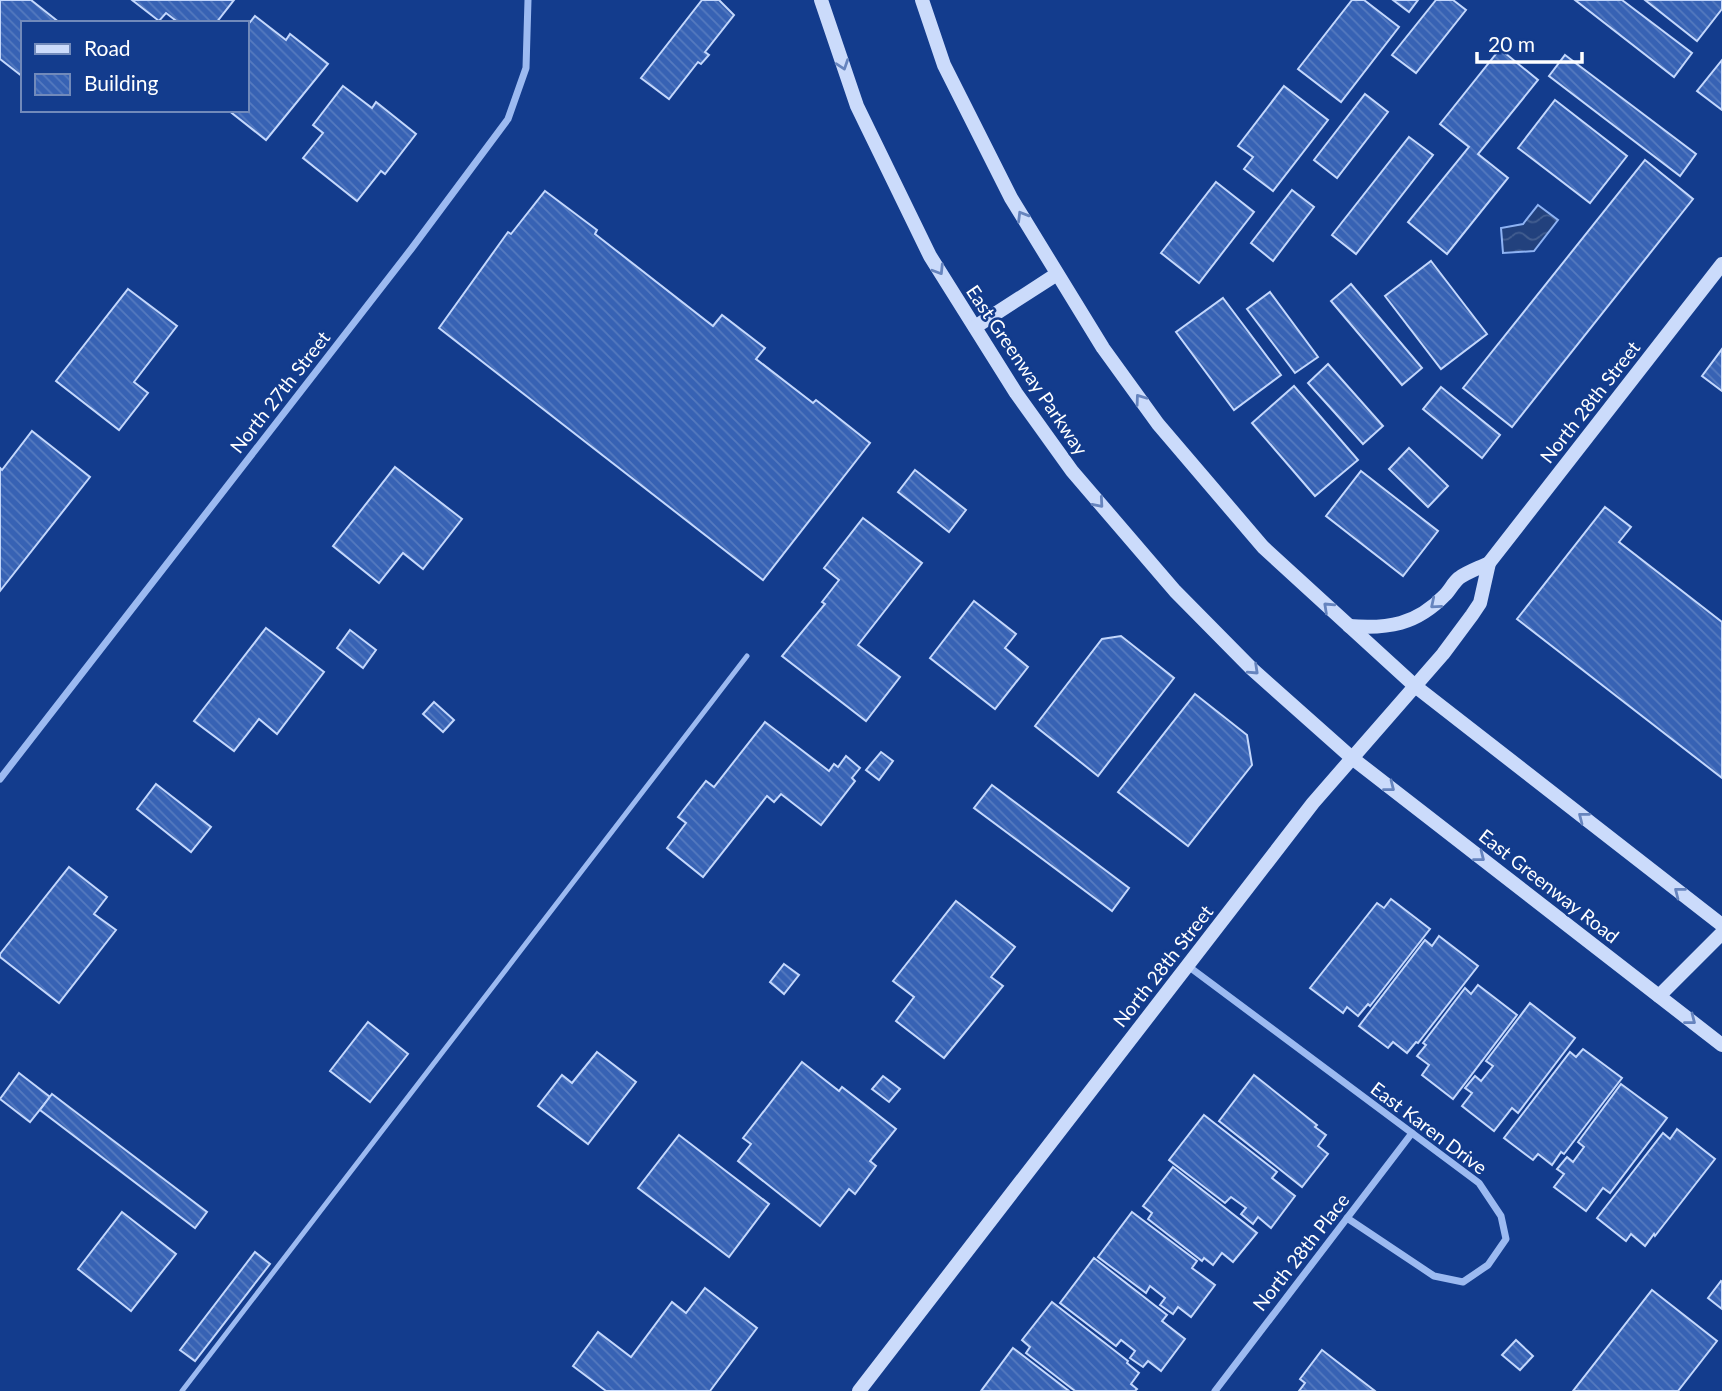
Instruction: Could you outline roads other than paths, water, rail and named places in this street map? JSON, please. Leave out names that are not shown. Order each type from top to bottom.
[{"type":"main road","name":"East Greenway Parkway","points":[[821,0],[857,106],[930,256],[1016,393],[1072,471],[1175,591],[1252,669],[1352,758]]},
{"type":"main road","points":[[922,0],[944,65],[1011,198],[1103,348],[1158,424],[1263,547],[1415,686],[1722,925]]},
{"type":"main road","name":"North 28th Street","points":[[859,1391],[1313,803],[1443,654],[1480,603],[1489,563],[1722,264]]},
{"type":"main road","points":[[975,327],[1058,274]]},
{"type":"main road","name":"North 28th Street","points":[[1349,626],[1401,625],[1444,596],[1459,578],[1489,563]]},
{"type":"main road","name":"East Greenway Road","points":[[1352,758],[1722,1045]]},
{"type":"main road","points":[[1659,996],[1722,933]]},
{"type":"street","name":"North 27th Street","points":[[0,779],[412,248],[508,119],[526,68],[528,0]]},
{"type":"street","name":"East Karen Drive","points":[[1188,966],[1479,1183],[1501,1216],[1506,1239],[1488,1265],[1463,1282],[1434,1276],[1347,1218]]},
{"type":"street","name":"North 28th Place","points":[[1215,1391],[1412,1133]]},
{"type":"lane","points":[[182,1391],[747,656]]},
{"type":"water","points":[[1538,205],[1558,220],[1534,251],[1503,253],[1501,228],[1523,224]]}]
